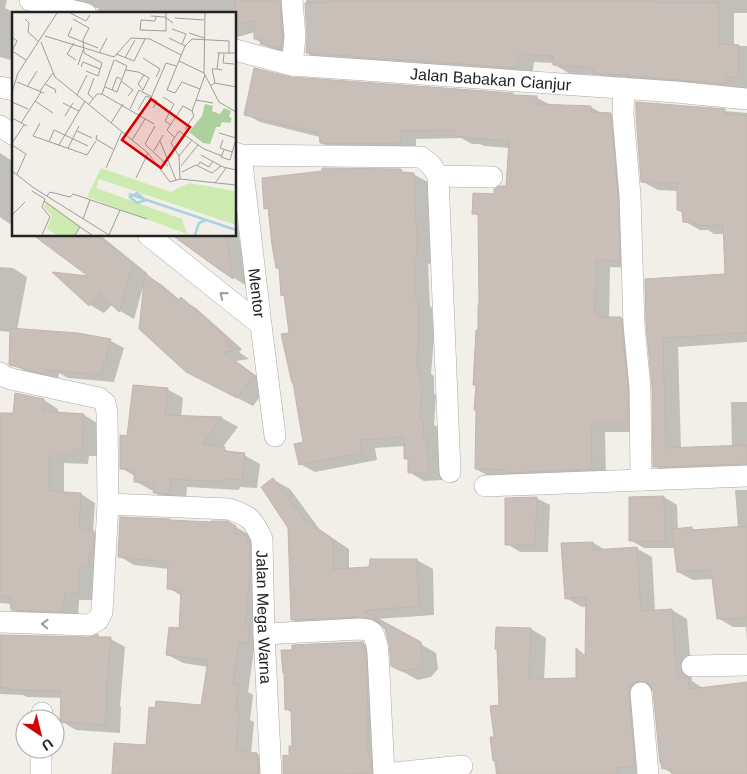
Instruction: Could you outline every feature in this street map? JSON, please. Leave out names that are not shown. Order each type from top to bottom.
[{"type":"street","points":[[30,0],[78,12]]},
{"type":"street","points":[[292,0],[295,37],[292,65]]},
{"type":"street","name":"Jalan Babakan Cianjur","points":[[236,50],[292,65],[624,88],[747,99]]},
{"type":"street","points":[[624,88],[623,115],[630,196],[634,325],[640,388],[641,480]]},
{"type":"street","points":[[0,126],[12,134]]},
{"type":"street","points":[[238,154],[421,157],[431,165],[438,176],[450,472]]},
{"type":"street","name":"Mentor","points":[[238,154],[261,325]]},
{"type":"street","points":[[438,176],[492,176]]},
{"type":"street","name":"Mentor","points":[[149,236],[261,325]]},
{"type":"street","points":[[261,325],[275,436]]},
{"type":"street","points":[[0,376],[99,398],[105,403],[107,412],[108,504],[102,612],[98,620],[89,625],[0,622]]},
{"type":"street","points":[[485,486],[747,476]]},
{"type":"street","name":"Jalan Mega Warna","points":[[108,504],[229,509],[245,514],[252,520],[262,540],[264,634],[271,774]]},
{"type":"street","points":[[264,634],[360,629],[373,633],[378,654],[384,774],[462,766]]},
{"type":"street","points":[[692,666],[747,665]]},
{"type":"street","points":[[641,692],[648,774]]},
{"type":"street","points":[[41,759],[41,774]]},
{"type":"building","points":[[235,0],[280,0],[281,49],[260,44],[261,39],[254,39],[254,20],[236,25]]},
{"type":"building","points":[[328,0],[657,0],[657,3],[719,3],[719,44],[739,45],[738,77],[727,77],[727,84],[629,75],[594,74],[594,68],[553,65],[553,56],[519,54],[517,68],[306,53],[305,3],[328,2]]},
{"type":"building","points":[[254,68],[291,77],[537,96],[537,104],[591,106],[591,112],[611,113],[618,197],[620,261],[596,260],[595,313],[599,313],[599,317],[621,317],[628,389],[628,424],[591,424],[592,469],[505,473],[505,470],[475,469],[476,410],[474,410],[476,385],[473,385],[479,305],[478,214],[472,214],[473,193],[494,194],[494,189],[506,186],[509,141],[468,138],[467,136],[456,137],[455,130],[401,131],[401,144],[320,143],[319,133],[244,115]]},
{"type":"building","points":[[636,102],[725,109],[725,114],[747,116],[747,333],[663,338],[666,448],[747,445],[747,464],[653,467],[652,388],[646,324],[645,279],[725,274],[723,225],[698,226],[697,223],[683,222],[682,211],[677,210],[677,183],[641,182]]},
{"type":"building","points":[[322,168],[401,169],[402,172],[414,173],[417,224],[417,255],[414,256],[415,298],[418,298],[419,328],[417,366],[419,366],[420,386],[422,386],[420,418],[423,418],[424,437],[427,437],[428,473],[408,473],[408,459],[404,459],[404,437],[360,440],[362,453],[299,465],[294,444],[303,442],[293,383],[281,334],[289,333],[284,295],[281,296],[279,268],[276,268],[272,245],[268,208],[264,209],[262,178],[322,171]]},
{"type":"building","points":[[34,236],[98,236],[133,264],[119,312],[100,294],[89,306],[52,272],[88,276]]},
{"type":"building","points":[[173,236],[226,236],[233,279]]},
{"type":"building","points":[[145,273],[178,300],[181,297],[228,339],[225,343],[236,350],[223,352],[254,375],[237,398],[186,372],[139,329]]},
{"type":"building","points":[[10,328],[78,333],[111,339],[101,375],[45,370],[45,374],[9,365]]},
{"type":"building","points":[[133,385],[168,388],[165,415],[222,417],[202,444],[225,447],[224,451],[245,453],[242,480],[224,478],[223,482],[171,479],[170,494],[153,493],[155,483],[134,482],[134,470],[120,469],[120,435],[127,436]]},
{"type":"building","points":[[15,393],[44,399],[43,411],[84,414],[82,449],[74,449],[74,456],[49,456],[49,491],[81,493],[79,529],[94,531],[93,555],[89,554],[88,566],[80,566],[79,593],[65,593],[63,612],[11,610],[10,597],[0,596],[0,413],[13,413]]},
{"type":"building","points":[[273,478],[304,519],[333,539],[333,569],[369,567],[370,559],[417,559],[419,606],[364,611],[421,642],[422,659],[415,669],[401,671],[391,666],[389,644],[385,629],[374,619],[359,617],[291,620],[288,528],[261,487]]},
{"type":"building","points":[[664,496],[665,541],[629,541],[629,497]]},
{"type":"building","points":[[537,497],[535,545],[505,545],[505,498]]},
{"type":"building","points":[[120,517],[211,522],[227,521],[236,526],[235,533],[245,535],[250,545],[250,579],[245,624],[250,625],[248,643],[239,642],[233,684],[239,685],[235,712],[239,712],[236,751],[257,753],[258,774],[112,774],[114,743],[146,745],[149,707],[155,708],[156,701],[201,705],[208,660],[166,655],[169,627],[179,628],[181,590],[167,589],[168,562],[118,557]]},
{"type":"building","points":[[747,526],[747,618],[717,619],[711,570],[677,572],[672,529],[692,527],[692,530]]},
{"type":"building","points":[[593,542],[594,550],[637,547],[641,611],[672,609],[677,678],[688,678],[690,689],[747,682],[747,774],[672,774],[671,768],[662,769],[653,691],[647,682],[640,681],[633,683],[629,694],[635,766],[616,768],[616,774],[498,774],[497,760],[493,761],[490,737],[494,737],[490,706],[499,705],[497,649],[495,649],[496,627],[531,628],[529,679],[576,678],[576,648],[585,656],[586,597],[565,599],[561,543]]},
{"type":"building","points":[[98,634],[98,637],[111,637],[105,725],[65,722],[65,709],[60,709],[61,691],[11,690],[11,688],[0,687],[0,635],[89,637]]},
{"type":"building","points":[[363,642],[366,655],[368,756],[371,756],[371,773],[283,774],[283,755],[289,756],[289,746],[292,746],[291,709],[285,710],[281,650],[292,650],[292,645]]}]
